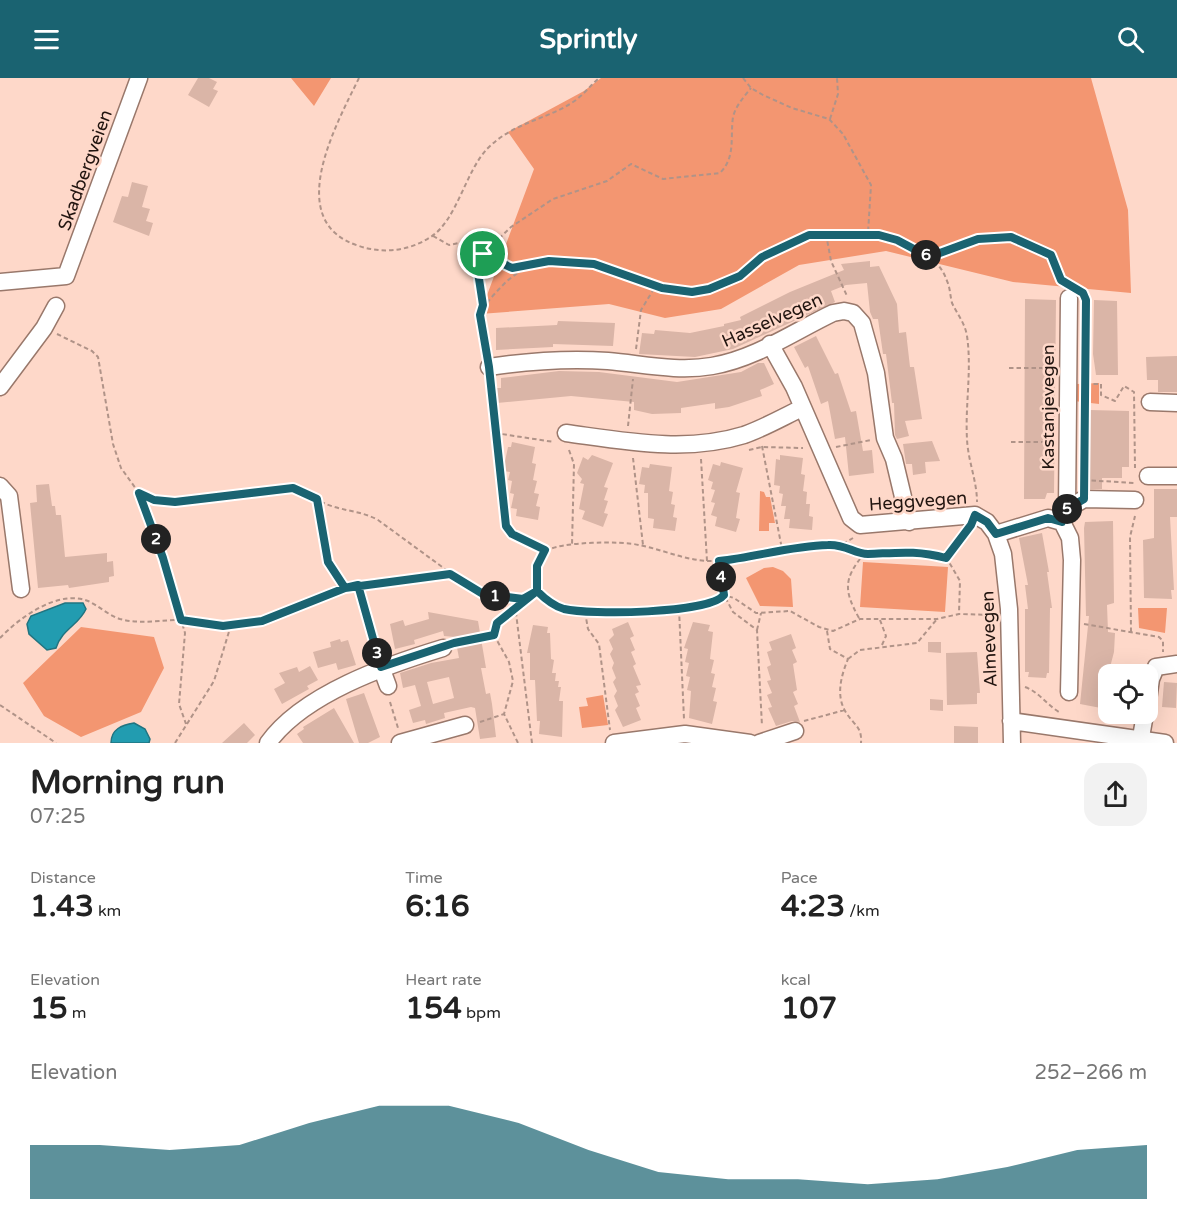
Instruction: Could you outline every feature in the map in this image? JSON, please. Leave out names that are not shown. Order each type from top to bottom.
[{"type":"street","name":"Skadbergveien","points":[[0,282],[66,276],[140,78]]},
{"type":"street","name":"Kastanjevegen","points":[[1070,692],[1072,623],[1070,538],[1065,516],[1068,368],[1073,292]]},
{"type":"street","points":[[0,387],[44,328],[56,306]]},
{"type":"street","name":"Hasselvegen","points":[[489,367],[551,359],[609,362],[665,369],[699,368],[730,362],[833,313],[844,311],[853,313]]},
{"type":"street","points":[[853,313],[862,323],[872,357],[885,438],[894,459],[909,522]]},
{"type":"street","name":"Heggvegen","points":[[770,344],[802,408],[841,496],[856,522],[865,526],[975,515],[987,522],[996,534]]},
{"type":"street","points":[[1150,402],[1177,403]]},
{"type":"street","points":[[566,433],[666,445],[700,444],[756,430],[802,408]]},
{"type":"street","points":[[1141,474],[1177,476]]},
{"type":"street","points":[[0,486],[9,496],[21,589]]},
{"type":"street","points":[[996,534],[1048,518],[1065,516],[1084,499],[1135,500]]},
{"type":"street","name":"Almevegen","points":[[996,534],[1003,554],[1009,609],[1012,743]]},
{"type":"street","points":[[268,743],[293,716],[381,667],[443,648]]},
{"type":"street","points":[[381,667],[389,694]]},
{"type":"street","points":[[1011,721],[1165,743]]},
{"type":"street","points":[[1140,741],[1143,724]]},
{"type":"street","points":[[399,736],[465,725]]},
{"type":"street","points":[[761,743],[795,731]]},
{"type":"street","points":[[612,739],[650,740],[685,734],[750,743]]},
{"type":"path","points":[[359,78],[340,116],[320,171],[318,200],[324,219],[333,233],[345,242],[367,249],[414,247],[433,236],[446,220],[476,162],[489,147],[512,128],[575,101],[599,78]]},
{"type":"path","points":[[743,78],[751,88],[792,108],[830,119],[843,134],[871,185],[868,233]]},
{"type":"path","points":[[830,119],[838,94],[837,78]]},
{"type":"path","points":[[751,88],[739,103],[734,115],[731,152],[726,167],[720,172],[663,179],[631,164],[627,165],[607,182],[553,199],[511,226],[483,254],[477,266],[483,305],[480,322],[489,367],[506,526],[512,534],[545,550],[572,545],[629,543],[684,558],[719,561],[782,549],[843,544],[864,554],[902,551],[946,558],[960,581],[959,614]]},
{"type":"path","points":[[433,236],[449,245],[468,241],[479,243],[483,254],[512,268],[525,267],[539,262],[574,261],[619,271],[662,288],[700,291],[740,276],[755,261],[795,240],[826,234],[868,233],[897,240],[929,257],[947,280],[952,301],[967,337],[970,378],[967,440],[977,495],[975,515],[971,525],[946,558]]},
{"type":"path","points":[[826,234],[831,261],[853,313]]},
{"type":"path","points":[[929,257],[978,239],[1011,237],[1051,255],[1061,280],[1073,292],[1086,300],[1084,499]]},
{"type":"path","points":[[483,305],[525,267]]},
{"type":"path","points":[[44,328],[92,351],[98,357],[113,444],[120,468],[139,493],[163,558],[185,633],[179,704],[186,724]]},
{"type":"path","points":[[1010,368],[1068,368]]},
{"type":"path","points":[[1085,384],[1101,384],[1101,395],[1115,401],[1124,386],[1134,392],[1141,474]]},
{"type":"path","points":[[756,430],[764,453],[782,549]]},
{"type":"path","points":[[566,433],[574,464],[572,545]]},
{"type":"path","points":[[820,447],[885,438]]},
{"type":"path","points":[[1011,442],[1085,445]]},
{"type":"path","points":[[700,444],[707,561]]},
{"type":"path","points":[[633,458],[643,545]]},
{"type":"path","points":[[1084,480],[1135,483],[1134,525],[1130,537],[1131,632]]},
{"type":"path","points":[[139,493],[154,500],[175,502],[293,488],[330,505],[361,512],[378,520],[450,574],[483,594],[523,599]]},
{"type":"path","points":[[317,499],[328,562],[345,588]]},
{"type":"path","points":[[537,591],[537,566],[545,550]]},
{"type":"path","points":[[860,619],[847,592],[852,568],[864,554]]},
{"type":"path","points":[[719,561],[724,595],[733,612],[757,630]]},
{"type":"path","points":[[0,638],[30,612],[46,604],[69,600],[85,600],[113,616],[126,620],[181,620],[231,625],[279,615],[330,592],[345,588],[450,574]]},
{"type":"path","points":[[358,585],[381,667]]},
{"type":"path","points":[[518,743],[504,714],[513,681],[508,662],[494,635],[497,623],[516,608],[523,599],[537,591]]},
{"type":"path","points":[[537,591],[558,607],[585,612],[679,609],[708,604],[724,595]]},
{"type":"path","points":[[724,595],[737,600],[751,611],[761,614],[790,611],[826,631],[840,630],[860,619],[937,619],[959,614],[996,615]]},
{"type":"path","points":[[516,608],[532,743]]},
{"type":"path","points":[[679,609],[685,734]]},
{"type":"path","points":[[585,612],[588,629],[599,645],[612,739]]},
{"type":"path","points":[[761,614],[757,630],[761,743]]},
{"type":"path","points":[[861,743],[860,729],[844,710],[839,681],[848,659],[860,650],[917,643],[937,619]]},
{"type":"path","points":[[880,620],[886,636],[881,646]]},
{"type":"path","points":[[1072,623],[1161,639],[1169,664]]},
{"type":"path","points":[[175,743],[214,681],[231,625]]},
{"type":"path","points":[[826,631],[830,649],[848,659]]},
{"type":"path","points":[[443,648],[494,635]]},
{"type":"path","points":[[1023,687],[1038,693],[1048,705],[1068,715]]},
{"type":"path","points":[[389,694],[399,736]]},
{"type":"path","points":[[0,705],[56,743]]},
{"type":"path","points":[[795,731],[805,720],[844,710]]},
{"type":"path","points":[[465,725],[504,714]]},
{"type":"shaded area","points":[[291,78],[331,78],[314,106]]},
{"type":"shaded area","points":[[601,78],[1091,78],[1128,210],[1131,293],[1013,282],[886,251],[799,265],[721,309],[665,318],[609,304],[480,314],[534,169],[508,132],[584,91]]},
{"type":"shaded area","points":[[1099,383],[1099,404],[1074,401],[1077,384]]},
{"type":"shaded area","points":[[760,491],[764,492],[766,497],[770,497],[775,523],[769,523],[769,531],[759,531]]},
{"type":"shaded area","points":[[863,562],[948,567],[945,612],[860,607]]},
{"type":"shaded area","points":[[773,567],[783,571],[791,579],[793,607],[760,606],[746,578],[764,568]]},
{"type":"shaded area","points":[[1138,608],[1167,608],[1165,633],[1139,628]]},
{"type":"shaded area","points":[[81,627],[154,637],[164,668],[141,712],[81,737],[44,716],[23,683]]},
{"type":"shaded area","points":[[603,695],[608,725],[582,728],[579,707],[588,706],[586,698]]},
{"type":"water","points":[[65,603],[83,603],[86,609],[62,636],[56,648],[47,650],[29,634],[27,624],[31,616]]},
{"type":"water","points":[[134,723],[145,729],[150,739],[149,743],[111,743],[111,738],[118,728]]},
{"type":"building","points":[[198,78],[209,78],[217,82],[213,89],[218,91],[209,107],[188,95]]},
{"type":"building","points":[[132,182],[148,186],[142,207],[150,209],[146,221],[153,223],[149,236],[113,222],[122,196],[128,197]]},
{"type":"building","points":[[870,261],[870,267],[879,266],[897,304],[899,333],[906,332],[910,367],[914,367],[922,419],[905,421],[909,436],[897,439],[895,435],[894,403],[892,403],[886,354],[883,354],[878,319],[873,319],[870,312],[867,283],[846,285],[831,291],[835,302],[733,349],[695,357],[639,354],[642,333],[654,334],[655,330],[690,333],[724,326],[724,324],[741,320],[740,317],[790,292],[844,270],[841,264]]},
{"type":"building","points":[[1025,299],[1056,300],[1054,493],[1047,493],[1045,499],[1024,499]]},
{"type":"building","points":[[1094,300],[1117,301],[1118,375],[1096,375],[1093,354]]},
{"type":"building","points":[[558,321],[615,323],[613,346],[553,344],[553,347],[496,350],[496,328],[557,325]]},
{"type":"building","points":[[816,336],[835,374],[838,373],[851,412],[856,411],[863,451],[872,450],[874,473],[849,476],[845,437],[835,439],[828,401],[821,404],[808,366],[805,368],[794,347]]},
{"type":"building","points":[[1177,356],[1177,392],[1158,392],[1158,380],[1147,380],[1146,357]]},
{"type":"building","points":[[758,363],[764,363],[774,384],[760,390],[762,396],[729,407],[715,409],[715,403],[681,408],[681,413],[652,414],[634,410],[634,402],[571,396],[497,403],[495,388],[501,388],[501,378],[559,371],[599,372],[677,382],[741,372]]},
{"type":"building","points":[[1090,410],[1129,411],[1129,467],[1122,467],[1122,478],[1102,478],[1102,489],[1087,489]]},
{"type":"building","points":[[932,441],[940,461],[925,462],[926,473],[913,475],[912,464],[906,464],[903,444]]},
{"type":"building","points":[[512,442],[535,447],[532,463],[536,464],[533,480],[537,481],[534,493],[539,494],[536,506],[540,507],[538,520],[516,516],[517,509],[511,508],[514,494],[510,493],[512,481],[508,480],[510,472],[503,471],[508,447],[511,447]]},
{"type":"building","points":[[592,455],[613,463],[604,487],[608,488],[604,500],[608,501],[604,513],[608,514],[603,527],[582,519],[585,511],[579,509],[584,484],[580,483],[582,479],[577,473],[583,457],[588,460]]},
{"type":"building","points":[[780,455],[803,458],[801,474],[805,475],[803,491],[807,492],[806,504],[810,504],[809,516],[813,517],[812,530],[789,528],[790,519],[784,519],[786,506],[781,506],[783,494],[779,493],[780,486],[774,485],[776,459],[780,460]]},
{"type":"building","points":[[721,462],[743,468],[736,492],[740,493],[736,518],[740,519],[736,532],[715,526],[717,517],[711,515],[715,503],[711,502],[715,490],[711,489],[713,482],[708,480],[713,464],[720,466]]},
{"type":"building","points":[[650,464],[672,467],[669,491],[673,492],[671,504],[675,505],[673,517],[677,518],[675,531],[653,528],[654,519],[648,518],[648,493],[644,493],[645,485],[639,484],[642,467],[649,468]]},
{"type":"building","points":[[49,484],[52,506],[55,506],[56,515],[61,515],[65,557],[107,553],[107,562],[113,561],[114,576],[109,577],[109,582],[69,588],[68,585],[38,588],[30,503],[37,502],[36,485]]},
{"type":"building","points":[[1154,489],[1177,489],[1177,517],[1170,517],[1174,590],[1171,590],[1172,599],[1144,598],[1143,540],[1154,538]]},
{"type":"building","points":[[1113,521],[1114,603],[1107,605],[1108,632],[1115,633],[1114,652],[1111,664],[1098,664],[1098,707],[1080,704],[1089,616],[1086,616],[1085,522]]},
{"type":"building","points":[[1042,533],[1052,608],[1050,608],[1049,673],[1046,678],[1028,677],[1029,672],[1025,672],[1025,609],[1028,609],[1025,585],[1028,585],[1019,538]]},
{"type":"building","points":[[428,612],[478,621],[486,668],[481,668],[486,694],[490,693],[496,737],[480,739],[475,708],[471,707],[444,713],[445,718],[426,724],[425,720],[413,723],[409,710],[421,706],[415,685],[403,688],[400,673],[431,663],[459,658],[455,637],[444,636],[443,631],[414,640],[415,644],[395,649],[390,624],[403,620],[405,626],[429,619]],"holes":[[[449,677],[454,698],[433,704],[427,682]]]},
{"type":"building","points":[[628,622],[634,636],[630,638],[635,650],[631,652],[636,664],[633,666],[641,685],[636,686],[639,692],[635,694],[640,706],[636,708],[641,720],[623,727],[615,710],[618,706],[614,696],[617,691],[613,682],[616,678],[610,654],[613,649],[609,640],[614,635],[612,629]]},
{"type":"building","points":[[693,622],[710,625],[708,631],[713,632],[710,659],[714,660],[711,673],[715,674],[712,687],[716,688],[713,701],[717,702],[712,724],[689,718],[691,691],[687,690],[690,677],[686,676],[689,663],[685,662],[688,649],[684,648]]},
{"type":"building","points":[[533,625],[548,627],[547,633],[550,633],[551,659],[554,660],[552,673],[556,673],[555,681],[559,681],[558,687],[561,687],[559,701],[563,701],[562,737],[539,734],[540,721],[537,721],[535,680],[530,680],[530,653],[527,653]]},
{"type":"building","points":[[791,634],[796,648],[792,650],[797,662],[793,664],[797,690],[793,692],[798,704],[794,706],[800,722],[792,721],[776,726],[768,708],[772,707],[767,695],[772,693],[767,681],[771,680],[767,667],[771,665],[767,652],[772,650],[769,642]]},
{"type":"building","points":[[340,639],[341,642],[348,640],[356,665],[338,670],[336,663],[318,668],[313,652],[331,647],[330,642]]},
{"type":"building","points":[[928,642],[941,642],[941,653],[928,652]]},
{"type":"building","points":[[977,652],[980,693],[977,693],[977,704],[947,705],[946,653]]},
{"type":"building","points":[[310,666],[318,680],[307,686],[309,689],[282,704],[274,689],[285,683],[279,673],[297,667],[299,672]]},
{"type":"building","points":[[1164,682],[1177,683],[1176,708],[1162,707]]},
{"type":"building","points":[[364,693],[380,737],[368,743],[359,743],[346,699]]},
{"type":"building","points":[[930,699],[943,700],[943,711],[930,710]]},
{"type":"building","points":[[334,708],[354,743],[303,743],[297,734],[304,729],[303,727]]},
{"type":"building","points":[[244,723],[255,735],[247,743],[222,743]]},
{"type":"building","points":[[954,726],[978,727],[978,743],[954,743]]},
{"type":"route","points":[[483,254],[477,266],[478,285],[483,305],[480,322],[489,367],[506,526],[512,534],[545,550],[537,566],[537,591],[523,599],[483,594],[450,574],[372,583],[358,585],[345,588],[330,592],[262,621],[223,626],[204,621],[181,620],[170,590],[163,558],[139,493],[154,500],[175,502],[211,500],[293,488],[303,490],[317,499],[322,516],[328,562],[345,588],[358,585],[381,667],[454,643],[494,635],[497,623],[516,608],[523,599],[528,596],[537,591],[558,607],[585,612],[703,606],[721,599],[724,595],[719,561],[751,557],[794,547],[828,544],[843,544],[864,554],[902,551],[946,558],[971,525],[975,515],[987,522],[996,534],[1048,518],[1062,522],[1067,509],[1084,499],[1086,300],[1083,293],[1063,283],[1054,258],[1046,251],[1011,237],[994,240],[978,239],[929,257],[909,245],[879,235],[868,233],[809,235],[782,246],[755,261],[740,276],[709,289],[692,292],[662,288],[594,264],[549,261],[512,268],[483,254]]}]
